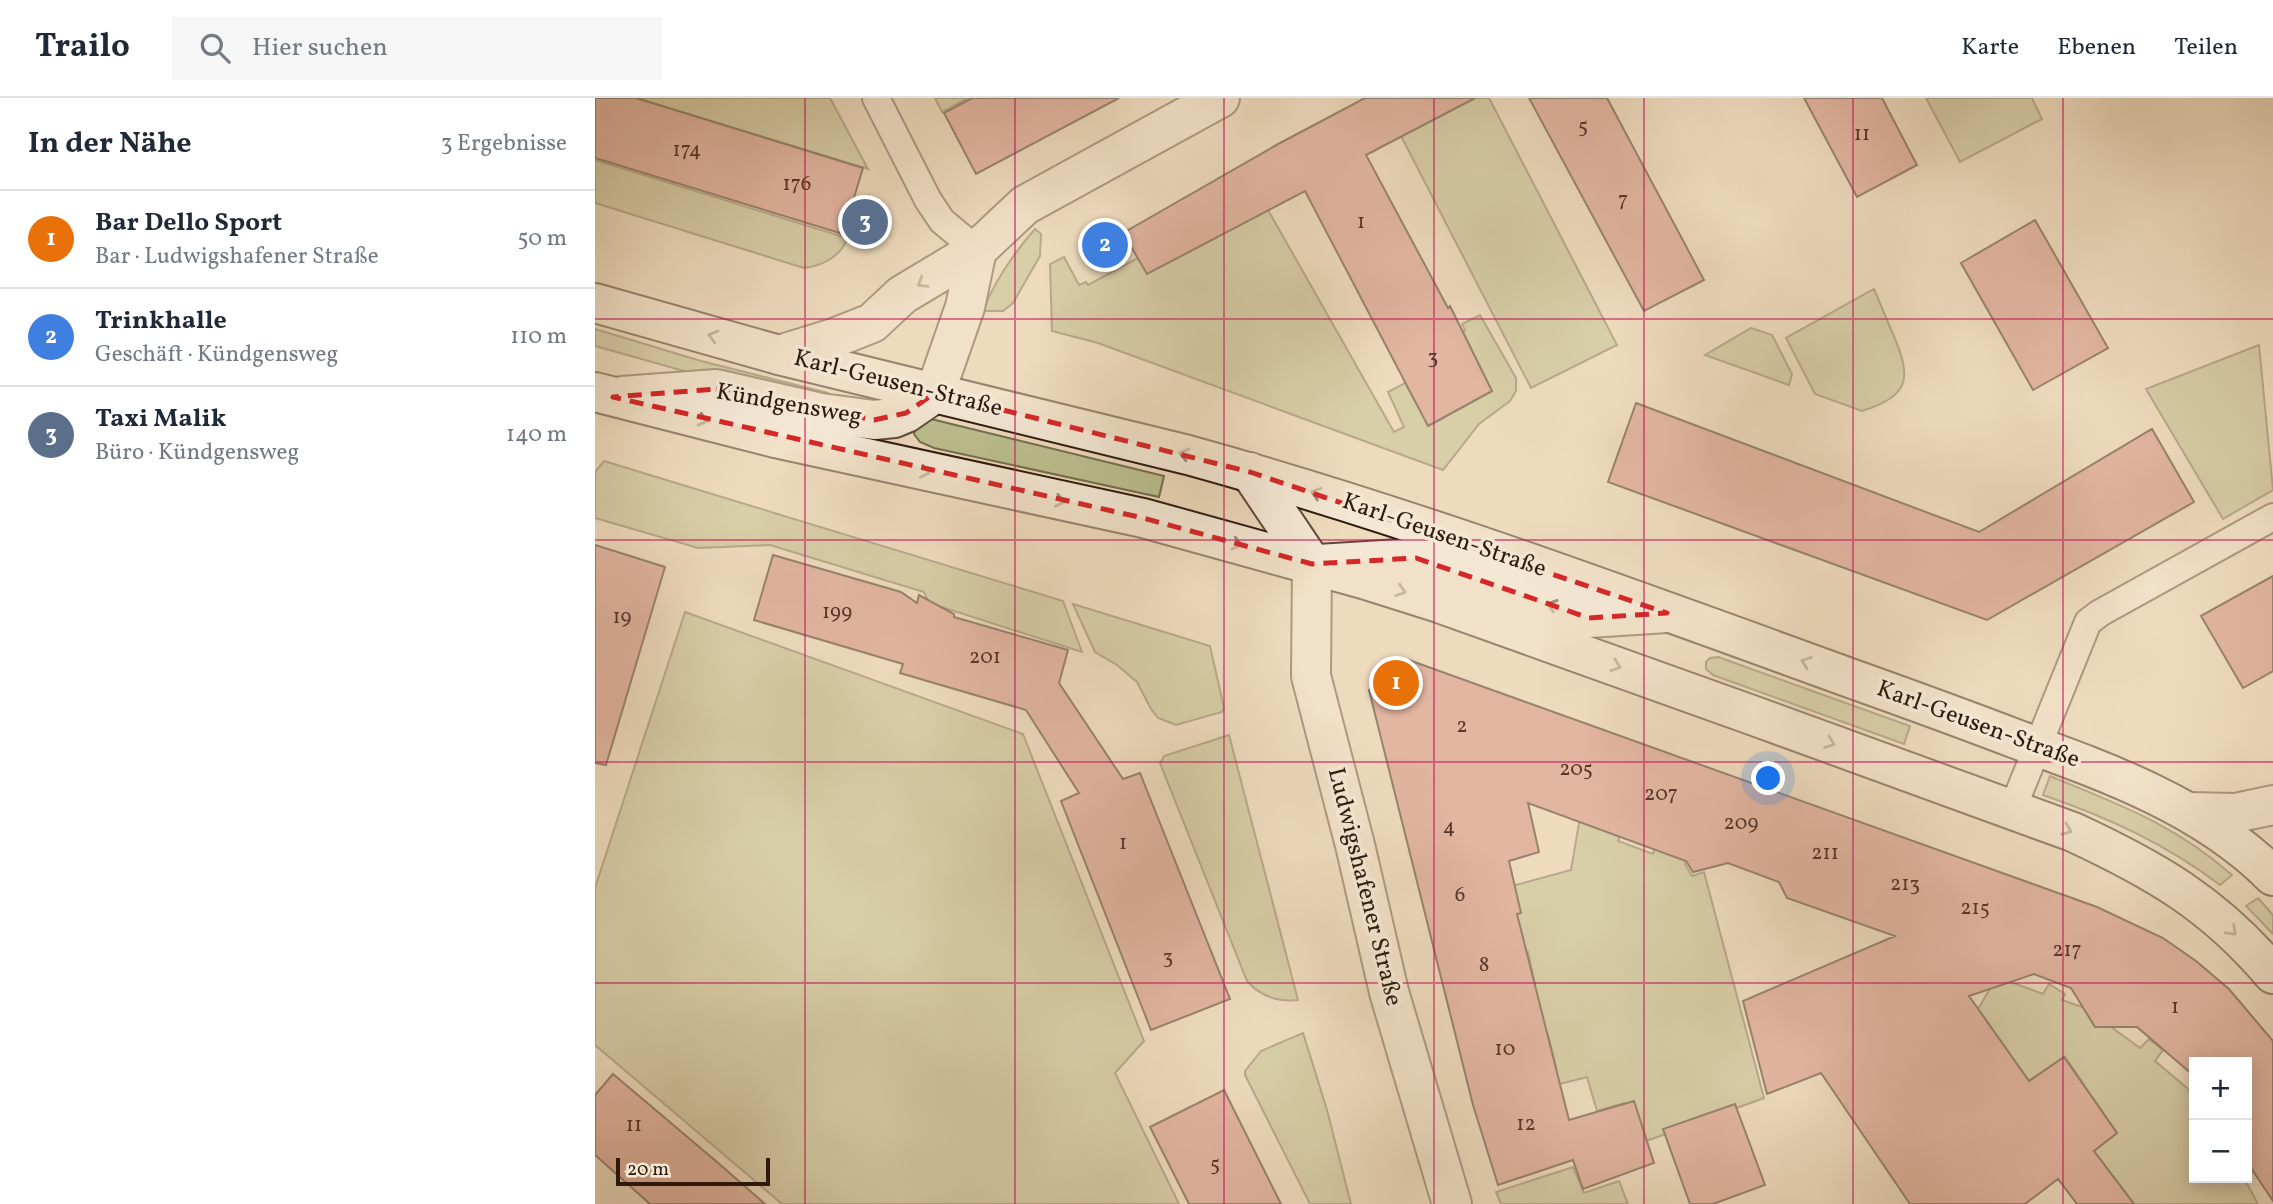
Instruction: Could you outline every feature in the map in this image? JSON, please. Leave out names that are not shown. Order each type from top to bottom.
[{"type":"main road","name":"Kündgensweg","points":[[779,355],[872,323],[902,295],[977,250],[1025,205],[1220,98]]},
{"type":"main road","points":[[936,393],[965,307],[977,250]]},
{"type":"main road","name":"Karl-Geusen-Straße","points":[[595,303],[779,355],[1250,472],[1428,529],[2038,747],[2136,786],[2189,812],[2235,813],[2273,805]]},
{"type":"main road","name":"Kündgensweg","points":[[604,395],[716,390],[874,420],[894,418],[936,393]]},
{"type":"main road","points":[[604,395],[775,438],[1143,518],[1312,564],[1439,603],[2073,832],[2133,860],[2186,892],[2259,957],[2273,974]]},
{"type":"main road","points":[[1250,472],[1312,564]]},
{"type":"main road","points":[[1312,564],[1416,558],[1589,618],[1667,613]]},
{"type":"main road","name":"Ludwigshafener Straße","points":[[1312,564],[1311,676],[1355,845],[1389,992],[1452,1204]]},
{"type":"main road","points":[[2189,812],[2230,839],[2273,876]]},
{"type":"lane","points":[[876,98],[928,200],[942,221],[977,250]]},
{"type":"lane","points":[[2013,810],[2088,622],[2273,517]]},
{"type":"highlighted area","points":[[716,389],[874,420],[906,413],[935,393],[1250,472],[1667,613],[1589,618],[1416,558],[1312,564],[1143,518],[613,397]]},
{"type":"green space","points":[[637,98],[830,98],[868,169]]},
{"type":"green space","points":[[935,98],[968,98],[942,112]]},
{"type":"green space","points":[[1475,98],[1489,98],[1617,345],[1531,388],[1401,136]]},
{"type":"green space","points":[[1926,98],[2032,98],[2042,119],[1960,162]]},
{"type":"green space","points":[[595,160],[847,238],[836,255],[818,265],[804,268],[595,203]]},
{"type":"green space","points":[[1268,210],[1394,432],[1404,427],[1388,392],[1405,383],[1429,426],[1492,391],[1463,332],[1465,330],[1462,324],[1480,315],[1516,378],[1516,391],[1510,401],[1479,424],[1443,470],[1098,343],[1052,331],[1050,264],[1064,257],[1079,285],[1086,282],[1088,285],[1138,258]]},
{"type":"green space","points":[[1035,229],[1041,234],[1040,256],[1013,303],[1003,311],[983,311],[1005,268]]},
{"type":"green space","points":[[1874,289],[1901,353],[1904,376],[1897,393],[1889,400],[1862,411],[1815,394],[1786,338]]},
{"type":"green space","points":[[1751,328],[1772,335],[1792,374],[1789,385],[1705,355]]},
{"type":"green space","points":[[595,329],[701,361],[828,393],[831,397],[691,373],[595,346]]},
{"type":"green space","points":[[2259,345],[2273,490],[2223,519],[2146,389]]},
{"type":"green space","points":[[927,418],[1164,476],[1159,497],[934,448],[920,442],[914,434],[916,424]]},
{"type":"green space","points":[[604,461],[1063,601],[1082,652],[929,603],[924,592],[770,545],[698,548],[595,518],[595,472]]},
{"type":"green space","points":[[1073,604],[1210,646],[1224,708],[1222,712],[1176,725],[1158,718],[1137,682],[1117,665],[1095,652]]},
{"type":"green space","points":[[685,612],[1023,734],[1144,1041],[1115,1073],[1179,1204],[782,1204],[595,1045],[595,888]]},
{"type":"green space","points":[[1718,657],[1910,726],[1904,744],[1713,675],[1706,669],[1706,662],[1710,658]]},
{"type":"green space","points":[[1229,735],[1298,1000],[1270,997],[1247,981],[1160,763],[1164,756]]},
{"type":"green space","points":[[2050,776],[2146,817],[2189,842],[2232,875],[2220,885],[2157,844],[2043,795]]},
{"type":"green space","points":[[1583,816],[1622,830],[1618,841],[1653,854],[1657,843],[1689,855],[1685,864],[1692,876],[1704,872],[1764,1098],[1627,1148],[1624,1103],[1597,1111],[1587,1077],[1552,1086],[1548,1071],[1556,1067],[1548,1035],[1537,1037],[1526,988],[1535,984],[1528,952],[1516,954],[1512,886],[1571,870],[1579,823]]},
{"type":"green space","points":[[2258,898],[2273,915],[2273,934],[2246,906]]},
{"type":"green space","points":[[1997,977],[2043,994],[2049,984],[2065,994],[2062,1000],[2085,1008],[2140,1048],[2149,1039],[2163,1050],[2155,1061],[2189,1091],[2189,1183],[2247,1183],[2258,1204],[2134,1204],[2094,1151],[2117,1133],[2065,1057],[2029,1081],[1978,1009]]},
{"type":"green space","points":[[1303,1033],[1327,1110],[1351,1204],[1310,1204],[1245,1075],[1245,1071],[1261,1051]]},
{"type":"green space","points":[[1573,1167],[1584,1193],[1619,1181],[1628,1204],[1501,1204],[1496,1192]]},
{"type":"building","points":[[595,98],[636,98],[863,168],[843,234],[595,158]]},
{"type":"building","points":[[972,98],[1119,98],[976,174],[944,113]]},
{"type":"building","points":[[1365,98],[1475,98],[1366,155],[1448,308],[1450,306],[1492,391],[1428,426],[1305,191],[1147,274],[1123,233],[1280,143]]},
{"type":"building","points":[[1529,98],[1607,98],[1704,280],[1644,311]]},
{"type":"building","points":[[1804,98],[1882,98],[1917,165],[1857,197]]},
{"type":"building","points":[[2035,220],[2108,348],[2033,390],[1961,263]]},
{"type":"building","points":[[1636,403],[1979,532],[2152,429],[2194,502],[1987,620],[1608,482]]},
{"type":"building","points":[[595,545],[665,567],[606,765],[595,763]]},
{"type":"building","points":[[773,555],[901,592],[917,603],[919,595],[954,614],[954,617],[1068,650],[1059,683],[1123,779],[1140,773],[1230,999],[1151,1030],[1061,801],[1079,793],[1026,710],[900,673],[903,664],[754,620]]},
{"type":"building","points":[[2273,576],[2273,671],[2243,688],[2201,616]]},
{"type":"building","points":[[1406,659],[2097,907],[2163,938],[2229,989],[2273,1041],[2273,1201],[2252,1170],[2252,1057],[2189,1057],[2189,1072],[2137,1027],[2095,1027],[2071,988],[2034,974],[1969,996],[2029,1081],[2064,1057],[2117,1133],[2094,1151],[2134,1204],[2077,1204],[2058,1179],[2025,1204],[1910,1204],[1821,1073],[1767,1094],[1743,1001],[1895,936],[1787,898],[1779,882],[1728,863],[1693,872],[1686,861],[1528,803],[1539,852],[1509,861],[1521,913],[1517,914],[1569,1120],[1634,1101],[1654,1163],[1583,1189],[1573,1160],[1498,1185],[1473,1105],[1369,690]]},
{"type":"building","points":[[613,1074],[765,1204],[650,1204],[595,1155],[595,1095]]},
{"type":"building","points":[[1224,1090],[1281,1204],[1189,1204],[1150,1127]]},
{"type":"building","points":[[1735,1104],[1765,1185],[1713,1204],[1690,1204],[1663,1129]]},
{"type":"place","name":"Taxi Malik","points":[[865,222]]},
{"type":"place","name":"Trinkhalle","points":[[1105,245]]},
{"type":"place","name":"Bar Dello Sport","points":[[1396,683]]}]
